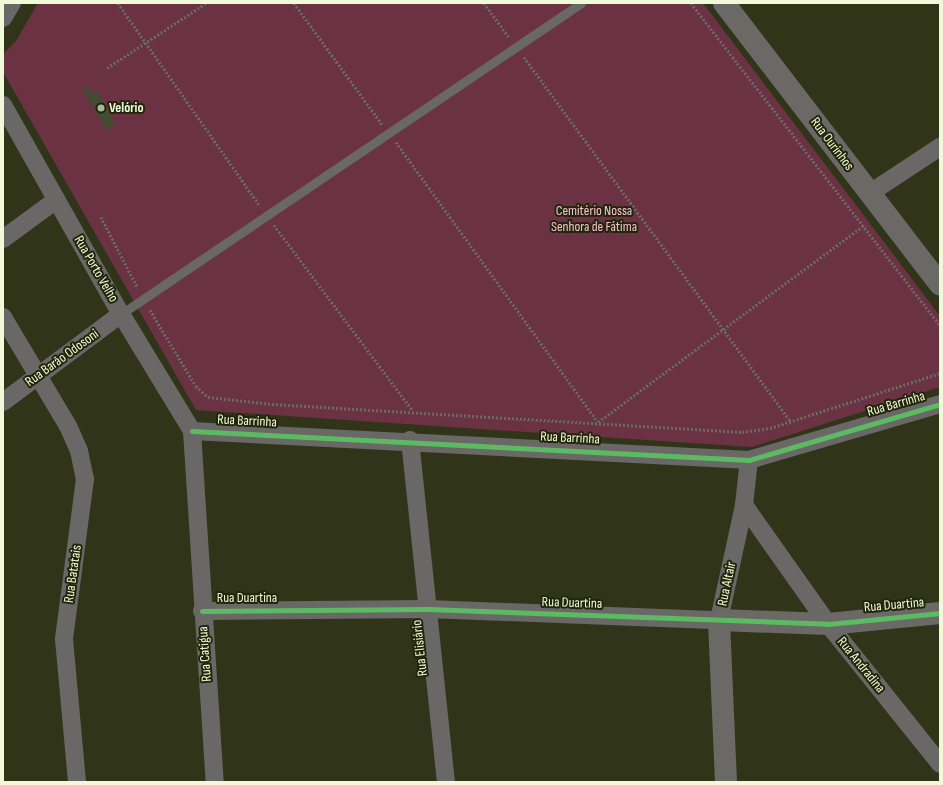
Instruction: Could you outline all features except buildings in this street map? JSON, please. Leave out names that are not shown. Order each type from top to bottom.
[{"type":"street","points":[[3,18],[12,3]]},
{"type":"street","name":"Rua Ourinhos","points":[[726,3],[940,285]]},
{"type":"street","name":"Rua Porto Velho","points":[[3,105],[122,314],[192,431]]},
{"type":"street","points":[[870,193],[940,147]]},
{"type":"street","points":[[3,238],[56,200]]},
{"type":"street","name":"Rua Barão Odosoni","points":[[3,402],[122,314]]},
{"type":"street","name":"Rua Batatais","points":[[3,317],[37,377],[68,426],[79,451],[85,479],[64,640],[77,782]]},
{"type":"street","name":"Rua Barrinha","points":[[192,431],[410,440],[749,460],[940,404]]},
{"type":"street","name":"Rua Catigua","points":[[192,431],[202,611],[215,782]]},
{"type":"street","name":"Rua Elisiário","points":[[410,440],[446,782]]},
{"type":"street","name":"Rua Altair","points":[[726,782],[719,620],[744,505],[749,460]]},
{"type":"street","name":"Rua Andradina","points":[[744,505],[828,624],[940,764]]},
{"type":"street","name":"Rua Duartina","points":[[202,611],[428,609],[828,624],[940,613]]},
{"type":"lane","points":[[122,314],[581,3]]},
{"type":"path","points":[[107,68],[206,3]]},
{"type":"path","points":[[294,3],[598,422]]},
{"type":"path","points":[[484,3],[790,421]]},
{"type":"path","points":[[691,3],[940,325]]},
{"type":"path","points":[[101,217],[144,299],[196,386],[208,397],[272,404],[598,422],[742,432],[790,421],[940,373]]},
{"type":"path","points":[[598,422],[863,226]]},
{"type":"green space","name":"Cemitério Nossa Senhora de Fátima","points":[[38,3],[703,3],[940,316],[940,387],[752,447],[196,410],[3,72],[3,54],[16,41]]},
{"type":"cycle path","points":[[192,431],[749,460],[940,404]]},
{"type":"cycle path","points":[[202,611],[428,609],[828,624],[940,613]]},
{"type":"place","name":"Velório","points":[[101,108]]}]
